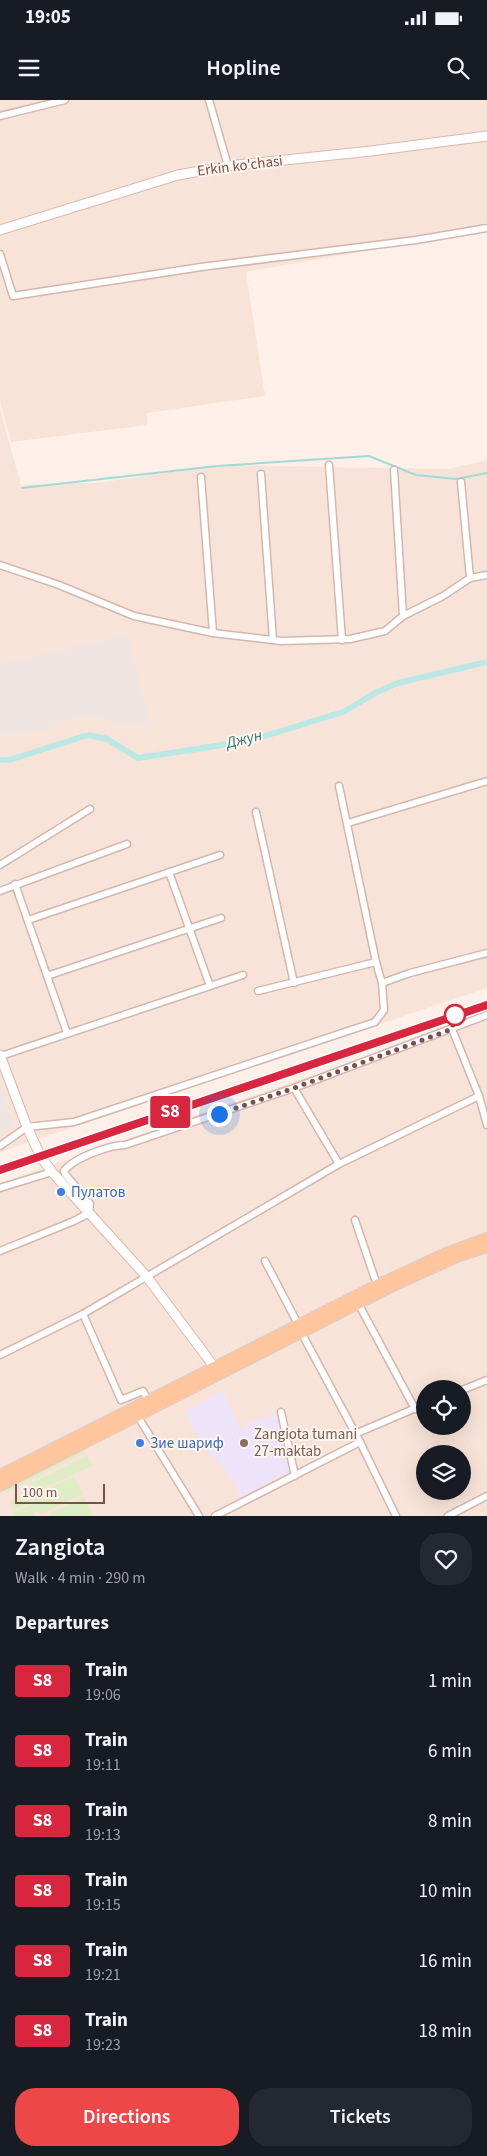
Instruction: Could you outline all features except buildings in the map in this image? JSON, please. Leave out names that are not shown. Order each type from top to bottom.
[{"type":"main road","name":"Erkin ko'chasi","points":[[0,230],[178,174],[228,166],[371,152],[487,136]]},
{"type":"main road","points":[[0,1056],[40,1156],[52,1172],[147,1277],[217,1371]]},
{"type":"main road","points":[[0,1486],[138,1415],[377,1285],[451,1251],[487,1238]]},
{"type":"main road","points":[[300,1328],[440,1265],[487,1247]]},
{"type":"main road","points":[[0,1475],[148,1400],[217,1371]]},
{"type":"street","points":[[0,116],[65,100]]},
{"type":"street","points":[[209,100],[228,166]]},
{"type":"street","points":[[0,254],[12,296],[201,267],[416,240],[487,228]]},
{"type":"street","points":[[329,465],[342,640]]},
{"type":"street","points":[[394,470],[403,616]]},
{"type":"street","points":[[261,474],[273,640]]},
{"type":"street","points":[[201,477],[213,633]]},
{"type":"street","points":[[460,482],[470,578]]},
{"type":"street","points":[[0,566],[59,585],[134,616],[213,633],[273,640],[342,640],[385,631],[403,616],[443,596],[470,578],[487,576]]},
{"type":"street","points":[[348,823],[487,781]]},
{"type":"street","points":[[0,1146],[27,1127],[74,1122],[375,1022],[384,1010],[382,983],[339,786]]},
{"type":"street","points":[[0,865],[90,809]]},
{"type":"street","points":[[256,812],[294,983]]},
{"type":"street","points":[[0,891],[127,844]]},
{"type":"street","points":[[28,920],[220,855]]},
{"type":"street","points":[[169,872],[210,986]]},
{"type":"street","points":[[15,884],[67,1033]]},
{"type":"street","points":[[48,976],[221,918]]},
{"type":"street","points":[[382,983],[410,973],[487,953]]},
{"type":"street","points":[[258,991],[376,962]]},
{"type":"street","points":[[0,1056],[243,975]]},
{"type":"street","points":[[0,1251],[89,1213],[90,1204],[65,1174],[66,1168],[100,1150],[116,1145],[125,1145],[294,1088],[487,1015]]},
{"type":"street","points":[[452,1029],[482,1099],[487,1125]]},
{"type":"street","points":[[294,1088],[339,1164]]},
{"type":"street","points":[[0,1355],[82,1314],[339,1164],[482,1099]]},
{"type":"street","points":[[0,1188],[52,1172]]},
{"type":"street","points":[[354,1220],[377,1285]]},
{"type":"street","points":[[265,1261],[360,1442],[396,1516]]},
{"type":"street","points":[[355,1434],[415,1408],[358,1303]]},
{"type":"street","points":[[82,1314],[121,1400],[143,1391],[148,1400]]},
{"type":"street","points":[[471,1386],[487,1380]]},
{"type":"street","points":[[281,1412],[295,1476]]},
{"type":"street","points":[[138,1415],[199,1516]]},
{"type":"street","points":[[215,1516],[360,1442]]},
{"type":"street","points":[[448,1516],[487,1496]]},
{"type":"shaded area","points":[[0,100],[487,100],[487,230],[246,272],[265,396],[147,413],[147,425],[11,442],[0,401]]},
{"type":"shaded area","points":[[0,409],[21,485],[95,483],[224,465],[449,469],[487,460],[487,988],[0,1152]]},
{"type":"shaded area","points":[[127,635],[151,729],[136,724],[135,728],[94,716],[61,722],[48,728],[0,736],[0,665]]},
{"type":"shaded area","points":[[487,1015],[487,1516],[0,1516],[0,1183]]},
{"type":"shaded area","points":[[0,1084],[12,1124],[0,1134]]},
{"type":"shaded area","name":"Zangiota tumani 27-maktab","points":[[223,1391],[240,1429],[247,1426],[246,1423],[276,1415],[292,1470],[240,1497],[234,1480],[231,1481],[227,1469],[223,1470],[215,1457],[213,1458],[184,1412]]},
{"type":"green space","points":[[84,1449],[85,1452],[6,1493],[4,1490]]},
{"type":"green space","points":[[87,1456],[92,1466],[35,1492],[30,1503],[14,1510],[10,1501],[32,1490],[30,1484]]},
{"type":"green space","points":[[74,1477],[83,1494],[41,1514],[35,1511],[34,1516],[13,1516],[15,1512],[32,1504],[37,1494]]},
{"type":"green space","points":[[84,1497],[93,1516],[51,1516],[50,1513]]},
{"type":"waterway","points":[[22,488],[217,466],[369,456],[416,475],[456,479],[487,473]]},
{"type":"waterway","name":"Джун","points":[[0,760],[9,760],[88,735],[107,739],[138,758],[235,743],[343,712],[377,692],[398,683],[487,662]]},
{"type":"railway","points":[[0,1170],[487,1005]]},
{"type":"train","name":"S8","points":[[0,1170],[487,1005]]},
{"type":"place","name":"Пулатов","points":[[61,1192]]},
{"type":"place","name":"Зие шариф","points":[[140,1443]]},
{"type":"place","name":"Zangiota tumani 27-maktab","points":[[244,1443]]},
{"type":"route","points":[[219,1114],[452,1029],[455,1015]]}]
